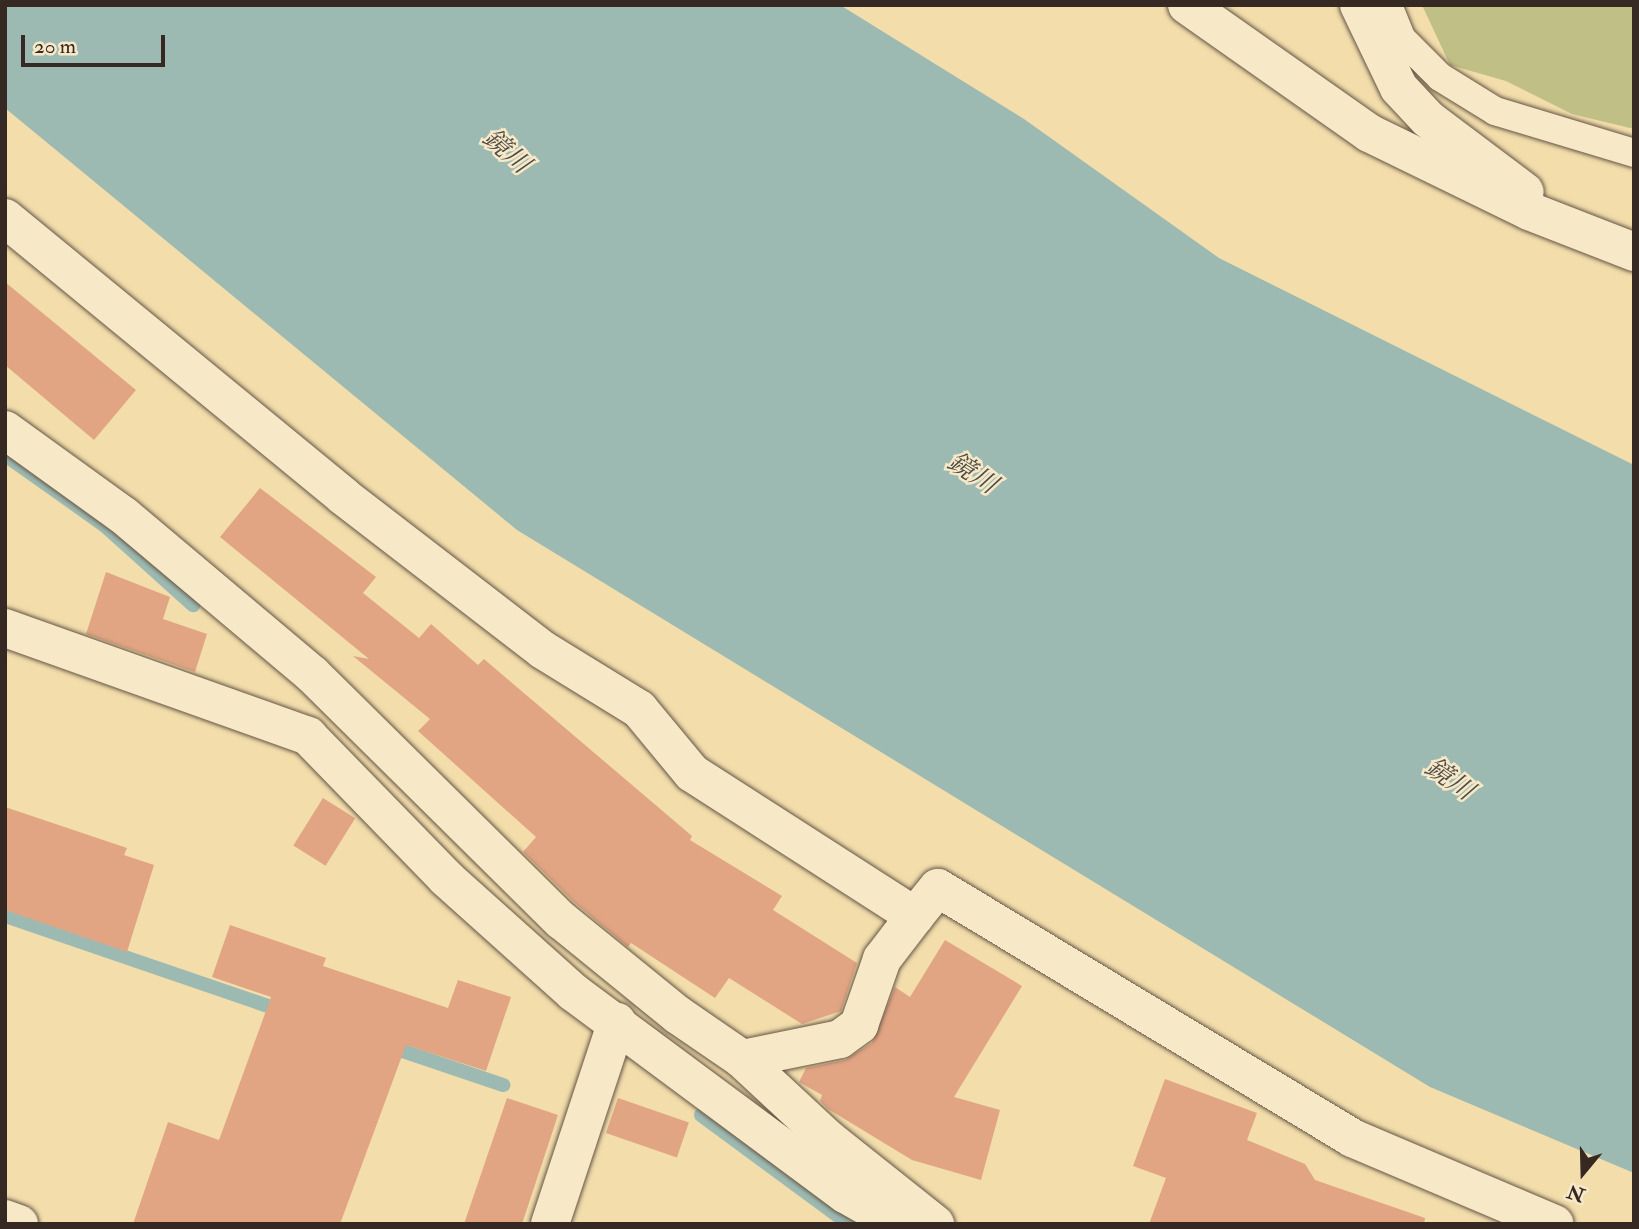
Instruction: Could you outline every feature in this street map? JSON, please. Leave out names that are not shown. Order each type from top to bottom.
[{"type":"street","points":[[1187,5],[1369,133],[1529,211],[1634,252]]},
{"type":"street","points":[[1359,5],[1399,88],[1428,119],[1524,188],[1529,211]]},
{"type":"street","points":[[5,218],[364,512],[543,650],[639,709],[692,773],[915,916]]},
{"type":"street","points":[[5,430],[123,515],[313,675],[561,920],[678,1016],[742,1059],[934,1223]]},
{"type":"street","points":[[5,628],[308,736],[519,947],[845,1194],[872,1209],[934,1223]]},
{"type":"street","points":[[742,1059],[840,1039],[859,1025],[882,959],[938,888],[1352,1138],[1555,1224]]},
{"type":"street","points":[[550,1224],[617,1021]]},
{"type":"street","points":[[5,1219],[19,1224]]},
{"type":"lane","points":[[1388,5],[1402,39],[1440,77],[1495,111],[1634,153]]},
{"type":"shaded area","points":[[1422,5],[1634,5],[1634,129],[1572,114],[1506,81],[1450,65]]},
{"type":"water","name":"鏡川","points":[[5,5],[840,5],[1024,119],[1219,258],[1634,465],[1634,1173],[1430,1087],[517,530],[5,108]]},
{"type":"building","points":[[5,282],[136,390],[94,440],[5,365]]},
{"type":"building","points":[[260,488],[376,577],[363,593],[419,638],[431,624],[478,665],[484,659],[692,836],[690,840],[782,896],[773,910],[857,963],[841,1011],[802,1024],[729,978],[715,998],[631,943],[628,947],[574,902],[523,852],[536,837],[418,731],[430,719],[353,656],[369,659],[220,537]]},
{"type":"building","points":[[106,572],[170,597],[163,619],[207,634],[195,672],[86,634]]},
{"type":"building","points":[[323,798],[355,818],[326,866],[293,845]]},
{"type":"building","points":[[5,807],[127,848],[124,855],[154,865],[127,952],[5,910]]},
{"type":"building","points":[[230,925],[326,958],[323,966],[448,1008],[458,980],[511,997],[486,1071],[406,1045],[340,1224],[133,1224],[168,1122],[219,1140],[271,997],[212,977]]},
{"type":"building","points":[[945,940],[1022,986],[954,1097],[1000,1110],[981,1180],[912,1160],[828,1109],[820,1101],[822,1095],[799,1082],[806,1068],[845,1060],[872,1043],[895,987],[910,997]]},
{"type":"building","points":[[1165,1079],[1257,1113],[1247,1140],[1305,1164],[1315,1180],[1425,1218],[1424,1224],[1149,1224],[1166,1178],[1133,1166]]},
{"type":"building","points":[[507,1098],[558,1115],[522,1224],[464,1224]]},
{"type":"building","points":[[618,1098],[689,1122],[677,1157],[606,1133]]},
{"type":"waterway","points":[[5,455],[104,525],[193,605]]},
{"type":"waterway","points":[[5,916],[283,1011]]},
{"type":"waterway","points":[[385,1045],[503,1085]]},
{"type":"waterway","points":[[701,1115],[849,1224]]}]
